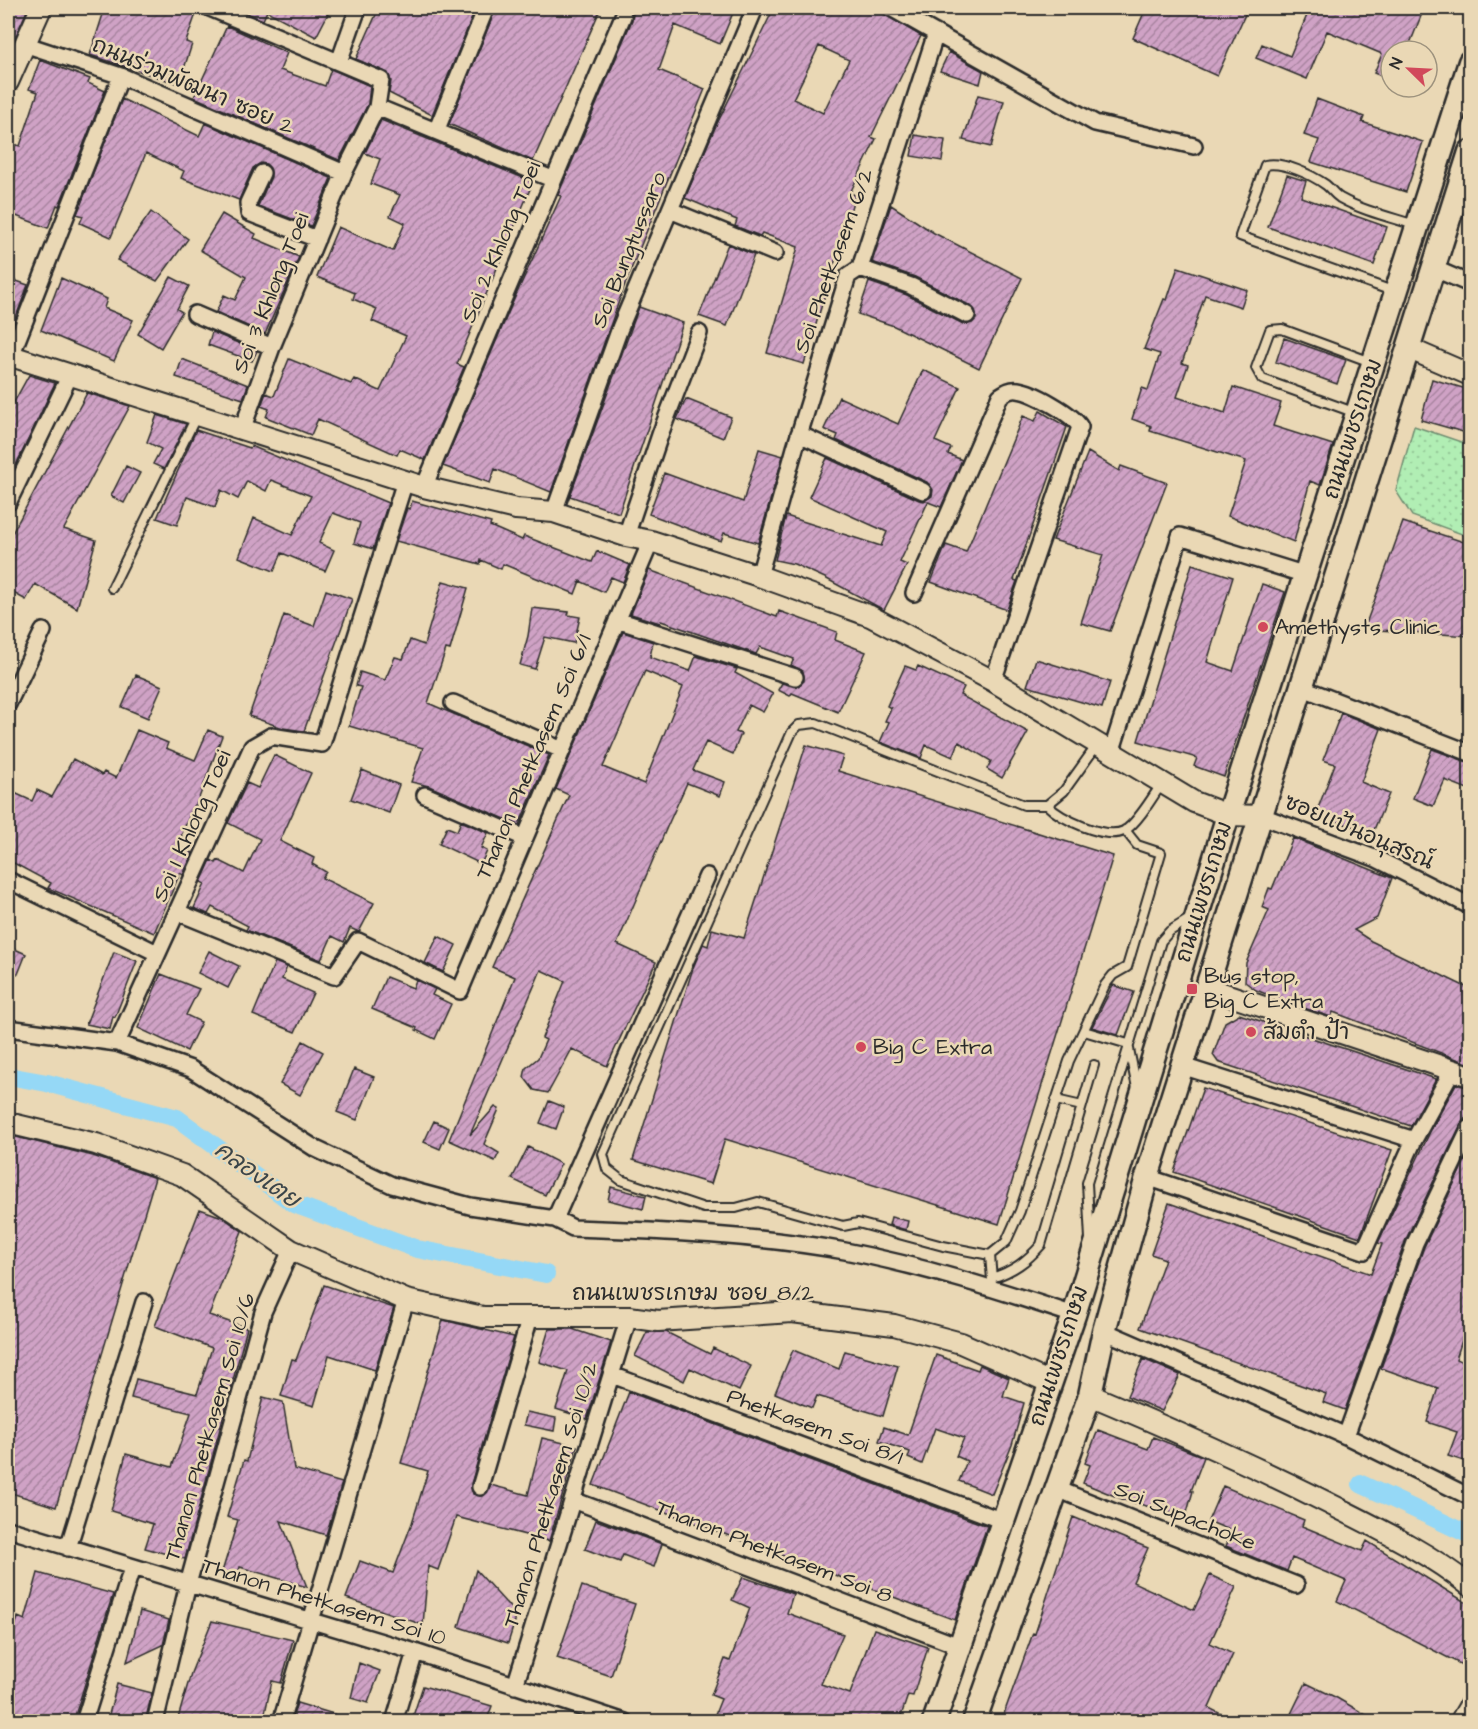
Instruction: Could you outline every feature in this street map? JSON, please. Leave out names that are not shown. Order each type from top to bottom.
[{"type":"main road","name":"ถนนเพชรเกษม","points":[[934,1722],[1074,1315],[1228,815],[1470,62]]},
{"type":"main road","name":"ถนนเพชรเกษม","points":[[974,1722],[1090,1395],[1104,1331],[1147,1177],[1410,349],[1433,268],[1463,200],[1470,152]]},
{"type":"street","points":[[8,81],[41,8]]},
{"type":"street","points":[[210,8],[381,80],[377,107],[437,129],[552,179]]},
{"type":"street","points":[[339,62],[358,8]]},
{"type":"street","points":[[437,129],[486,8]]},
{"type":"street","name":"Soi Bungtussaro","points":[[554,512],[620,328],[754,8]]},
{"type":"street","points":[[891,8],[1095,123],[1194,146]]},
{"type":"street","name":"Soi 2 Khlong Toei","points":[[424,487],[552,179],[623,16]]},
{"type":"street","name":"Soi Phetkasem 6/2","points":[[759,576],[799,434],[848,276],[860,268],[936,33]]},
{"type":"street","name":"ถนนร่วมพัฒนา ซอย 2","points":[[24,44],[121,76],[344,173]]},
{"type":"street","points":[[121,76],[9,356],[424,487],[516,509],[554,512],[626,536],[651,541],[759,576],[870,616],[993,681],[1194,802],[1228,815],[1262,816]]},
{"type":"street","name":"Soi 3 Khlong Toei","points":[[242,430],[272,347],[344,173],[377,107]]},
{"type":"street","points":[[262,173],[248,203],[249,213],[317,239]]},
{"type":"street","points":[[670,210],[775,253]]},
{"type":"street","points":[[860,268],[911,286],[967,315]]},
{"type":"street","points":[[1433,268],[1470,284]]},
{"type":"street","points":[[195,314],[272,347]]},
{"type":"street","points":[[626,536],[661,432],[699,333]]},
{"type":"street","points":[[1410,349],[1470,375]]},
{"type":"street","points":[[8,503],[70,375]]},
{"type":"street","points":[[914,594],[1000,396],[1008,390],[1020,390],[1066,412],[1077,420],[1080,427],[993,681]]},
{"type":"street","points":[[799,434],[923,491]]},
{"type":"street","name":"Soi 1 Khlong Toei","points":[[117,1043],[252,747],[271,736],[322,744],[405,481]]},
{"type":"street","points":[[1104,749],[1180,536],[1306,575]]},
{"type":"street","name":"Thanon Phetkasem Soi 6/1","points":[[177,912],[334,976],[358,941],[460,991],[651,541]]},
{"type":"street","points":[[617,620],[795,677]]},
{"type":"street","points":[[8,704],[43,631]]},
{"type":"street","points":[[1303,688],[1470,753]]},
{"type":"street","points":[[453,703],[562,750]]},
{"type":"street","points":[[425,795],[525,838]]},
{"type":"street","name":"ซอยแป้นอนุสรณ์","points":[[1262,816],[1377,859],[1470,906]]},
{"type":"street","points":[[555,1219],[707,876]]},
{"type":"street","points":[[8,880],[157,953]]},
{"type":"street","points":[[1147,1177],[1364,1251],[1414,1140],[1462,1072],[1207,988]]},
{"type":"street","points":[[8,1028],[117,1043],[192,1069],[316,1149],[392,1185],[470,1206],[555,1219],[573,1228],[695,1232],[845,1251],[992,1283],[1074,1315]]},
{"type":"street","points":[[1182,1066],[1414,1140]]},
{"type":"street","name":"ถนนเพชรเกษม ซอย 8/2","points":[[8,1123],[96,1144],[182,1175],[291,1250],[406,1300],[483,1317],[629,1317],[658,1321],[792,1312],[894,1325],[962,1343],[1051,1383]]},
{"type":"street","points":[[1346,1436],[1415,1243],[1470,1128]]},
{"type":"street","name":"Thanon Phetkasem Soi 10/6","points":[[155,1722],[188,1584],[263,1312],[291,1250]]},
{"type":"street","points":[[281,1722],[406,1300]]},
{"type":"street","points":[[68,1548],[144,1302]]},
{"type":"street","points":[[480,1486],[530,1317]]},
{"type":"street","name":"Thanon Phetkasem Soi 10/2","points":[[515,1686],[629,1317]]},
{"type":"street","points":[[1104,1331],[1346,1436],[1470,1497]]},
{"type":"street","name":"Phetkasem Soi 8/1","points":[[612,1375],[1003,1521]]},
{"type":"street","points":[[1090,1395],[1231,1455],[1383,1530],[1452,1571],[1470,1586]]},
{"type":"street","name":"Soi Supachoke","points":[[1057,1489],[1296,1585]]},
{"type":"street","name":"Thanon Phetkasem Soi 8","points":[[573,1500],[959,1646]]},
{"type":"street","name":"Thanon Phetkasem Soi 10","points":[[8,1529],[415,1652],[625,1722]]},
{"type":"street","points":[[84,1722],[132,1568]]},
{"type":"street","points":[[394,1722],[415,1652]]},
{"type":"street","points":[[1460,1722],[1470,1705]]},
{"type":"lane","points":[[1396,293],[1240,236],[1265,165],[1273,163],[1309,176],[1326,185],[1339,197],[1417,226]]},
{"type":"lane","points":[[1358,414],[1262,379],[1256,368],[1260,355],[1270,330],[1282,329],[1374,363]]},
{"type":"lane","points":[[112,588],[196,415]]},
{"type":"lane","points":[[1125,830],[1137,845],[1161,853],[1127,967],[1113,975],[1105,985],[1069,1061],[1020,1211],[1006,1242],[990,1255],[943,1246],[858,1223],[843,1226],[758,1202],[736,1208],[704,1208],[621,1180],[607,1168],[603,1154],[792,732],[798,725],[816,723],[1024,805],[1047,805],[1087,828],[1108,833],[1125,830],[1162,783]]},
{"type":"lane","points":[[1047,805],[1104,749]]},
{"type":"lane","points":[[1091,1256],[1087,1183],[1128,1044],[1161,941],[1170,931],[1197,916]]},
{"type":"lane","points":[[1084,1031],[1128,1044]]},
{"type":"lane","points":[[1128,1044],[1139,1101]]},
{"type":"lane","points":[[990,1255],[992,1283],[1027,1262],[1041,1245],[1094,1065]]},
{"type":"lane","points":[[1056,1100],[1082,1106]]},
{"type":"green space","points":[[1414,426],[1470,445],[1470,537],[1412,516],[1396,491]]},
{"type":"building","points":[[8,8],[28,8],[8,54]]},
{"type":"building","points":[[105,8],[198,8],[186,42],[192,44],[179,84],[90,55]]},
{"type":"building","points":[[235,8],[331,8],[316,37],[267,11],[263,20]]},
{"type":"building","points":[[379,8],[476,8],[432,115],[389,93],[391,81],[388,73],[356,59]]},
{"type":"building","points":[[496,8],[601,8],[533,161],[449,124]]},
{"type":"building","points":[[628,8],[735,8],[720,44],[675,25],[659,70],[705,89],[625,284],[551,492],[495,469],[490,483],[443,466],[561,196],[558,195],[632,20],[633,14]]},
{"type":"building","points":[[774,8],[874,8],[921,36],[871,137],[876,139],[850,193],[855,195],[804,364],[767,353],[798,247],[762,233],[760,236],[735,226],[737,220],[685,198],[714,130]],"holes":[[[819,46],[849,60],[823,113],[793,99]]]},
{"type":"building","points":[[1146,8],[1248,8],[1217,76],[1133,38]]},
{"type":"building","points":[[1310,8],[1414,8],[1423,11],[1412,39],[1379,39],[1379,53],[1327,31],[1307,79],[1256,58],[1262,44],[1290,56]]},
{"type":"building","points":[[227,26],[287,53],[280,70],[325,86],[331,69],[370,86],[368,104],[339,160],[194,97]]},
{"type":"building","points":[[949,52],[983,71],[980,84],[940,71]]},
{"type":"building","points":[[40,60],[90,79],[88,83],[105,91],[48,228],[8,213],[8,142],[20,146],[38,92],[29,89]]},
{"type":"building","points":[[1379,61],[1379,75],[1374,73]]},
{"type":"building","points":[[978,95],[1004,101],[991,147],[963,140]]},
{"type":"building","points":[[122,99],[199,136],[205,123],[331,178],[311,226],[258,206],[271,177],[270,168],[266,164],[261,163],[253,168],[239,200],[181,178],[184,171],[146,153],[111,237],[80,223],[83,216],[77,214]]},
{"type":"building","points":[[1317,99],[1364,117],[1362,122],[1423,142],[1406,192],[1311,162],[1319,140],[1304,135]]},
{"type":"building","points":[[381,120],[533,182],[457,364],[464,367],[425,460],[400,449],[397,455],[318,419],[311,435],[266,417],[269,409],[261,406],[266,393],[274,396],[289,359],[351,384],[354,379],[380,391],[406,336],[372,321],[377,309],[353,299],[355,293],[317,277],[338,227],[393,251],[405,223],[390,216],[400,195],[371,184],[380,159],[365,153]]},
{"type":"building","points":[[915,135],[945,140],[942,161],[911,156]]},
{"type":"building","points":[[1287,175],[1306,181],[1301,197],[1387,227],[1374,265],[1268,227]]},
{"type":"building","points":[[891,205],[934,233],[1022,278],[979,368],[894,326],[858,314],[869,282],[907,295],[963,324],[972,323],[976,319],[975,310],[971,306],[915,277],[872,262]]},
{"type":"building","points":[[151,212],[188,239],[157,281],[117,260]]},
{"type":"building","points":[[222,214],[256,234],[254,238],[299,257],[265,334],[216,312],[224,295],[235,300],[246,277],[200,250]]},
{"type":"building","points":[[728,244],[754,255],[727,326],[699,316]]},
{"type":"building","points":[[1178,267],[1247,290],[1241,307],[1205,295],[1182,363],[1188,365],[1177,397],[1225,413],[1233,387],[1281,403],[1273,426],[1333,445],[1320,485],[1310,481],[1294,542],[1228,516],[1246,461],[1150,431],[1151,426],[1132,419],[1142,388],[1148,390],[1160,354],[1144,349],[1164,299],[1167,300]]},
{"type":"building","points":[[171,277],[189,286],[177,309],[182,312],[161,348],[138,334]]},
{"type":"building","points":[[8,278],[28,285],[8,338]]},
{"type":"building","points":[[61,278],[107,299],[104,308],[133,320],[114,361],[41,330]]},
{"type":"building","points":[[639,307],[683,323],[619,513],[570,496]]},
{"type":"building","points":[[212,332],[257,351],[252,361],[208,345]]},
{"type":"building","points":[[1284,338],[1346,360],[1337,384],[1276,362]]},
{"type":"building","points":[[182,359],[248,385],[243,399],[176,377]]},
{"type":"building","points":[[923,370],[960,387],[935,441],[951,448],[948,454],[962,460],[941,507],[928,502],[900,562],[907,565],[884,610],[825,578],[794,564],[775,560],[786,516],[881,546],[887,532],[809,497],[827,458],[919,500],[924,501],[932,496],[933,490],[927,482],[836,440],[838,435],[824,429],[839,397],[898,424]]},
{"type":"building","points":[[29,375],[55,383],[8,482],[8,413]]},
{"type":"building","points":[[1432,379],[1470,390],[1470,434],[1421,420]]},
{"type":"building","points":[[87,393],[130,406],[64,529],[96,540],[77,608],[35,584],[26,600],[8,590],[8,541]]},
{"type":"building","points":[[686,399],[731,417],[723,438],[677,419]]},
{"type":"building","points":[[1040,411],[1067,427],[1014,580],[1017,581],[1007,610],[931,582],[946,545],[966,552],[1023,416],[1035,421]]},
{"type":"building","points":[[157,415],[186,424],[164,469],[153,464],[161,449],[147,442]]},
{"type":"building","points":[[196,430],[250,448],[251,446],[388,503],[373,549],[354,543],[360,523],[333,513],[319,543],[334,550],[325,571],[282,553],[274,571],[239,557],[254,518],[292,535],[311,496],[271,480],[266,491],[247,481],[238,499],[221,490],[215,507],[187,497],[177,525],[157,518]]},
{"type":"building","points":[[759,449],[783,456],[758,543],[724,533],[721,541],[649,514],[664,473],[743,502]]},
{"type":"building","points":[[1088,452],[1119,471],[1121,466],[1167,483],[1110,631],[1081,623],[1103,555],[1053,540]]},
{"type":"building","points":[[126,466],[140,473],[124,503],[111,496]]},
{"type":"building","points":[[412,501],[491,523],[490,526],[522,540],[524,536],[592,562],[597,551],[630,565],[623,582],[611,577],[604,592],[580,581],[575,594],[503,564],[501,569],[481,560],[480,564],[396,541],[407,508],[410,509]]},
{"type":"building","points":[[1403,522],[1470,544],[1470,636],[1364,629]]},
{"type":"building","points":[[1192,564],[1233,577],[1207,662],[1233,671],[1262,584],[1285,592],[1224,777],[1194,766],[1197,758],[1138,741]]},
{"type":"building","points":[[649,570],[777,617],[779,611],[837,632],[835,640],[866,652],[838,712],[792,693],[790,696],[778,690],[782,683],[796,687],[804,681],[803,671],[791,665],[794,659],[760,647],[756,654],[661,621],[660,623],[631,614]]},
{"type":"building","points":[[443,581],[468,588],[450,650],[446,649],[428,703],[549,755],[519,825],[429,786],[411,782],[423,748],[349,726],[361,687],[356,686],[360,672],[385,680],[395,657],[403,659],[410,640],[424,645]]},
{"type":"building","points":[[326,590],[352,599],[304,731],[283,728],[249,716],[284,615],[314,626]]},
{"type":"building","points":[[532,608],[569,612],[568,615],[580,617],[574,643],[545,637],[535,669],[520,665],[528,636]]},
{"type":"building","points":[[623,632],[653,642],[650,657],[690,671],[696,656],[737,669],[735,673],[773,694],[763,712],[749,705],[736,732],[741,734],[733,754],[706,742],[693,770],[725,782],[720,796],[687,783],[667,827],[617,944],[656,962],[607,1066],[572,1049],[548,1093],[534,1090],[524,1077],[526,1068],[538,1058],[546,1040],[542,1038],[565,981],[541,970],[470,1135],[495,1107],[499,1109],[484,1144],[499,1153],[495,1161],[449,1140],[515,977],[492,967],[569,795],[556,789]],"holes":[[[645,671],[683,687],[644,784],[603,767]]]},
{"type":"building","points":[[1036,659],[1110,682],[1102,708],[1027,686]]},
{"type":"building","points":[[905,666],[916,670],[918,666],[964,687],[960,695],[1028,732],[1002,778],[987,769],[991,761],[959,742],[953,757],[926,745],[921,758],[880,742],[889,722],[885,721],[891,708],[887,706]]},
{"type":"building","points":[[136,675],[162,686],[148,718],[122,707]]},
{"type":"building","points":[[1341,713],[1381,729],[1361,782],[1389,794],[1373,832],[1315,816],[1335,764],[1323,760]]},
{"type":"building","points":[[137,730],[168,743],[166,748],[195,760],[208,730],[222,736],[178,847],[193,853],[183,875],[180,873],[154,933],[48,888],[51,883],[8,860],[8,790],[32,801],[37,790],[52,797],[73,759],[102,775],[104,772],[116,778]]},
{"type":"building","name":"Big C Extra","points":[[806,745],[843,756],[838,771],[1113,856],[999,1224],[725,1139],[711,1184],[633,1160],[693,968],[703,944],[708,946],[712,929],[744,938]]},
{"type":"building","points":[[1432,749],[1470,763],[1470,790],[1445,780],[1433,806],[1413,798]]},
{"type":"building","points":[[274,755],[311,773],[280,841],[314,858],[312,864],[326,872],[322,878],[374,903],[359,932],[350,928],[344,942],[332,936],[321,960],[246,930],[248,926],[212,907],[208,914],[194,908],[205,884],[201,882],[211,860],[216,863],[218,860],[244,873],[260,839],[228,823],[247,783],[258,788]]},
{"type":"building","points":[[362,770],[399,785],[389,813],[351,799]]},
{"type":"building","points":[[461,821],[488,833],[481,848],[487,851],[481,864],[439,844],[447,827],[457,831]]},
{"type":"building","points":[[1293,838],[1392,878],[1377,918],[1354,930],[1371,941],[1470,989],[1470,1064],[1333,1012],[1331,1017],[1289,1003],[1256,990],[1245,982],[1246,963],[1269,910],[1262,907]]},
{"type":"building","points":[[438,936],[456,945],[443,972],[425,963]]},
{"type":"building","points":[[8,946],[26,954],[18,974],[8,969]]},
{"type":"building","points":[[209,951],[239,966],[228,988],[198,973]]},
{"type":"building","points":[[114,952],[137,961],[115,1017],[113,1016],[110,1029],[86,1024]]},
{"type":"building","points":[[275,962],[287,967],[282,979],[313,993],[295,1032],[253,1015]]},
{"type":"building","points":[[161,974],[199,989],[186,1015],[201,1022],[187,1051],[138,1028]]},
{"type":"building","points":[[386,977],[413,988],[416,980],[435,989],[432,995],[451,1004],[435,1039],[416,1030],[417,1028],[372,1009]]},
{"type":"building","points":[[1113,985],[1134,992],[1118,1035],[1092,1027]]},
{"type":"building","points":[[1239,1014],[1436,1079],[1411,1126],[1218,1062],[1213,1055],[1225,1022]]},
{"type":"building","points":[[303,1041],[323,1052],[300,1095],[280,1084]]},
{"type":"building","points":[[354,1069],[374,1077],[357,1120],[337,1112]]},
{"type":"building","points":[[1456,1084],[1470,1088],[1470,1111],[1461,1124],[1406,1239],[1345,1410],[1323,1402],[1326,1394],[1140,1328],[1165,1259],[1151,1254],[1169,1203],[1371,1274],[1382,1244],[1378,1243],[1430,1132]]},
{"type":"building","points":[[1203,1088],[1392,1150],[1360,1237],[1174,1172]]},
{"type":"building","points":[[549,1101],[564,1107],[556,1129],[540,1123]]},
{"type":"building","points":[[434,1121],[449,1128],[440,1149],[424,1142]]},
{"type":"building","points":[[8,1135],[93,1156],[155,1178],[56,1507],[8,1492]]},
{"type":"building","points":[[528,1147],[561,1164],[545,1195],[512,1179]]},
{"type":"building","points":[[1469,1152],[1470,1315],[1456,1359],[1470,1364],[1470,1463],[1448,1456],[1457,1432],[1427,1422],[1438,1388],[1381,1368],[1424,1247]]},
{"type":"building","points":[[611,1187],[646,1196],[643,1209],[608,1200]]},
{"type":"building","points":[[200,1209],[222,1217],[242,1231],[209,1315],[247,1328],[185,1559],[145,1548],[153,1524],[111,1511],[126,1454],[172,1467],[191,1413],[131,1398],[136,1379],[197,1394],[212,1348],[155,1326]]},
{"type":"building","points":[[891,1217],[908,1221],[906,1230],[889,1225]]},
{"type":"building","points":[[324,1285],[394,1308],[375,1370],[329,1355],[314,1406],[281,1396],[292,1359],[296,1360]]},
{"type":"building","points":[[443,1320],[514,1337],[471,1484],[473,1494],[483,1496],[491,1485],[528,1495],[542,1438],[577,1446],[549,1541],[456,1517],[438,1570],[428,1566],[423,1625],[346,1598],[360,1561],[393,1573],[412,1523],[428,1471],[401,1463]]},
{"type":"building","points":[[549,1329],[572,1329],[611,1342],[587,1419],[556,1409],[568,1371],[539,1362]]},
{"type":"building","points":[[647,1332],[666,1332],[710,1354],[713,1348],[751,1366],[739,1391],[690,1368],[684,1381],[635,1356]]},
{"type":"building","points":[[793,1350],[839,1369],[845,1351],[898,1366],[883,1416],[817,1396],[812,1408],[775,1393]]},
{"type":"building","points":[[936,1355],[978,1370],[980,1365],[1009,1378],[1003,1396],[1024,1403],[1012,1445],[992,1494],[959,1481],[967,1461],[956,1456],[964,1438],[935,1428],[922,1464],[908,1458],[910,1452],[879,1441],[884,1427],[908,1435]]},
{"type":"building","points":[[1143,1359],[1180,1375],[1162,1411],[1127,1396]]},
{"type":"building","points":[[629,1392],[987,1526],[955,1620],[593,1485]]},
{"type":"building","points":[[263,1397],[283,1402],[294,1469],[342,1483],[326,1535],[281,1521],[307,1587],[240,1567],[237,1576],[222,1572],[238,1520],[227,1517],[244,1460],[247,1461]]},
{"type":"building","points":[[527,1412],[556,1418],[554,1431],[524,1425]]},
{"type":"building","points":[[1098,1430],[1148,1449],[1153,1437],[1204,1457],[1191,1491],[1193,1491],[1186,1516],[1127,1501],[1083,1483],[1090,1465],[1085,1463]]},
{"type":"building","points":[[1223,1486],[1304,1520],[1302,1526],[1362,1551],[1367,1541],[1470,1605],[1470,1669],[1337,1601],[1346,1581],[1292,1558],[1287,1571],[1226,1546],[1232,1531],[1208,1521]]},
{"type":"building","points":[[1073,1517],[1148,1548],[1133,1582],[1194,1610],[1210,1575],[1236,1587],[1210,1643],[1233,1654],[1209,1708],[1237,1722],[1001,1722],[1033,1633],[1035,1634]]},
{"type":"building","points":[[596,1520],[662,1544],[654,1567],[623,1555],[620,1562],[585,1549]]},
{"type":"building","points":[[476,1570],[517,1615],[508,1643],[459,1627]]},
{"type":"building","points":[[38,1573],[113,1594],[73,1722],[8,1722],[8,1649],[18,1617],[25,1620]]},
{"type":"building","points":[[743,1577],[793,1594],[787,1613],[843,1634],[821,1684],[850,1694],[874,1629],[928,1647],[913,1696],[908,1695],[899,1722],[750,1722],[739,1717],[734,1722],[715,1714],[721,1699],[711,1695],[725,1659],[730,1661],[750,1608],[732,1600]]},
{"type":"building","points":[[582,1586],[635,1604],[611,1676],[557,1658]]},
{"type":"building","points":[[140,1611],[169,1620],[163,1645],[127,1662]]},
{"type":"building","points":[[212,1621],[293,1640],[281,1683],[272,1681],[263,1722],[177,1722],[191,1673]]},
{"type":"building","points":[[359,1663],[380,1671],[368,1703],[351,1698]]},
{"type":"building","points":[[1306,1683],[1337,1698],[1378,1722],[1287,1722]]},
{"type":"building","points":[[117,1684],[152,1693],[145,1722],[107,1722]]},
{"type":"building","points":[[423,1686],[492,1706],[486,1722],[411,1722]]},
{"type":"building","points":[[297,1703],[347,1718],[346,1722],[291,1722]]},
{"type":"waterway","name":"คลองเตย","points":[[8,1076],[47,1083],[177,1118],[294,1204],[417,1249],[546,1274]]},
{"type":"waterway","name":"คลองเตย","points":[[1361,1484],[1470,1535]]},
{"type":"place","name":"Amethysts Clinic","points":[[1263,627]]},
{"type":"place","name":"Bus stop, Big C Extra","points":[[1192,989]]},
{"type":"place","name":"ส้มตำ ป้า","points":[[1251,1032]]},
{"type":"place","name":"Big C Extra","points":[[861,1047]]}]
